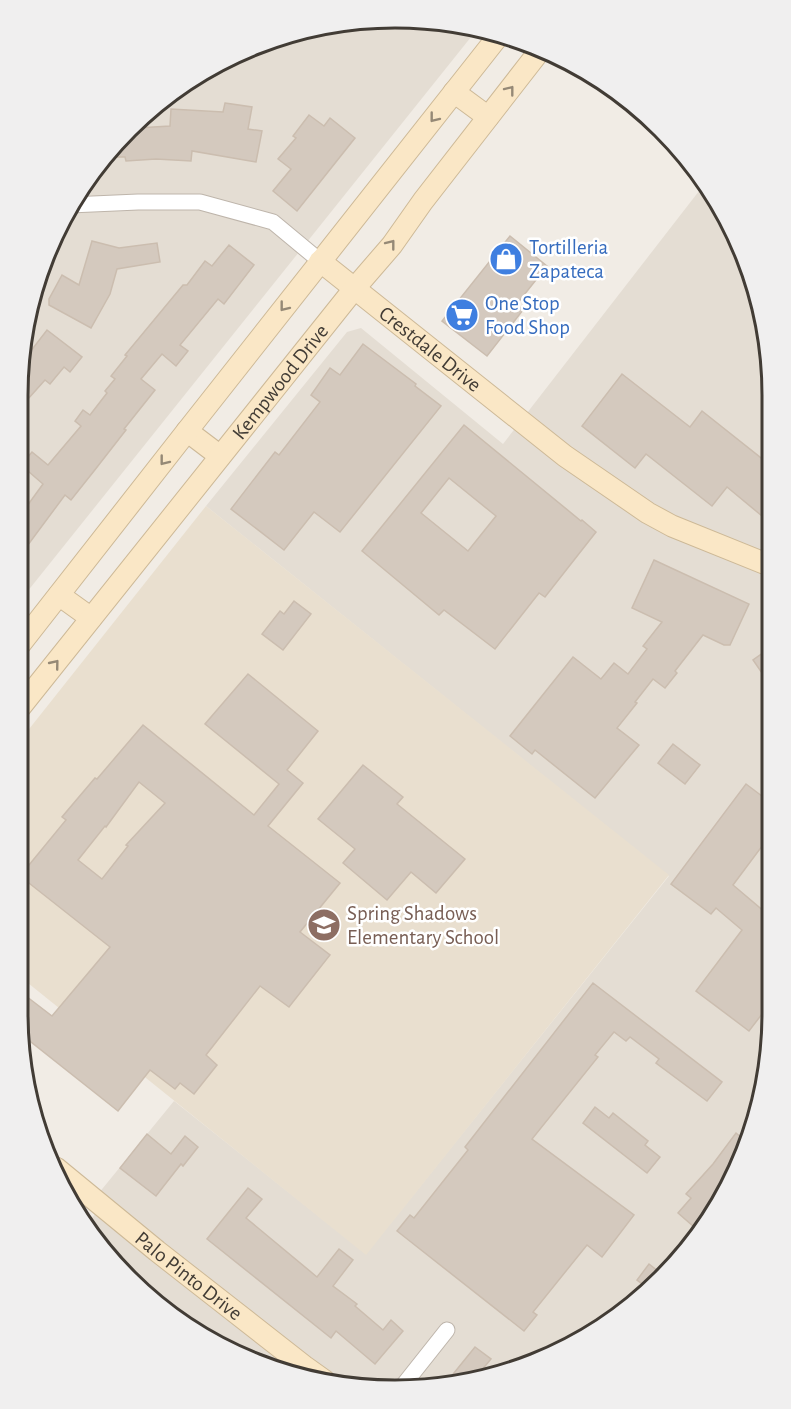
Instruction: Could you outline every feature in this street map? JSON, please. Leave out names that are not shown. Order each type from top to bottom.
[{"type":"main road","name":"Kempwood Drive","points":[[28,634],[494,42]]},
{"type":"main road","name":"Kempwood Drive","points":[[28,697],[354,289],[392,245],[423,201],[536,56]]},
{"type":"main road","points":[[454,92],[488,117]]},
{"type":"main road","name":"Crestdale Drive","points":[[320,261],[565,456],[648,513],[672,526],[762,562]]},
{"type":"main road","points":[[187,431],[220,456]]},
{"type":"main road","points":[[59,595],[91,618]]},
{"type":"main road","name":"Palo Pinto Drive","points":[[66,1176],[157,1251],[309,1370]]},
{"type":"street","name":"Crestdale Drive","points":[[83,204],[200,202],[273,222],[320,261]]},
{"type":"street","points":[[407,1381],[447,1330]]},
{"type":"shaded area","points":[[371,29],[420,29],[471,37],[28,591],[28,396],[36,324],[56,255],[78,212],[104,172],[136,136],[172,104],[212,78],[255,56],[301,41]]},
{"type":"shaded area","points":[[700,190],[725,233],[743,278],[755,324],[762,371],[762,1038],[755,1085],[735,1154],[701,1217],[687,1237],[655,1273],[619,1305],[599,1319],[536,1353],[467,1373],[396,1381],[324,1373],[255,1353],[212,1331],[172,1305],[136,1273],[104,1237],[91,1219],[102,1206],[94,1199],[174,1101],[366,1254],[669,876],[206,506],[347,332],[361,328],[503,444]]},
{"type":"shaded area","name":"Spring Shadows Elementary School","points":[[206,506],[669,875],[366,1255],[28,983],[28,730]]},
{"type":"building","points":[[225,103],[252,107],[248,129],[262,131],[256,162],[192,151],[191,161],[156,159],[126,161],[125,157],[117,157],[146,127],[170,126],[171,109],[223,112]]},
{"type":"building","points":[[309,115],[324,126],[330,118],[355,138],[297,211],[273,191],[291,169],[278,159],[296,138],[293,136]]},
{"type":"building","points":[[510,236],[547,266],[516,305],[523,310],[487,356],[442,321]]},
{"type":"building","points":[[92,241],[119,248],[157,243],[160,262],[117,269],[110,294],[91,328],[49,305],[49,299],[62,275],[79,285]]},
{"type":"building","points":[[229,245],[254,265],[224,304],[218,299],[180,345],[188,351],[176,366],[162,354],[141,379],[155,390],[71,500],[65,495],[28,545],[28,505],[43,484],[28,471],[28,457],[32,452],[48,465],[81,426],[75,421],[83,410],[90,415],[107,393],[105,391],[115,379],[111,376],[127,356],[125,355],[183,285],[187,285],[205,261],[212,266]]},
{"type":"building","points":[[47,330],[82,357],[70,372],[64,367],[50,384],[45,380],[28,399],[32,350]]},
{"type":"building","points":[[363,344],[441,406],[340,532],[314,512],[284,550],[231,509],[275,452],[279,455],[320,402],[311,395],[330,368],[340,375]]},
{"type":"building","points":[[622,374],[690,427],[702,411],[762,459],[762,516],[727,487],[712,506],[646,454],[635,468],[582,426]]},
{"type":"building","points":[[464,425],[596,532],[545,597],[539,593],[495,649],[444,610],[439,615],[362,551]],"holes":[[[449,478],[496,516],[468,551],[421,513]]]},
{"type":"building","points":[[654,560],[749,604],[730,645],[724,645],[703,635],[665,688],[653,679],[617,728],[639,745],[595,798],[535,750],[532,754],[510,736],[573,657],[601,679],[614,663],[628,674],[647,649],[643,646],[662,622],[632,608]]},
{"type":"building","points":[[294,601],[311,614],[283,650],[262,634],[280,611],[284,614]]},
{"type":"building","points":[[762,654],[762,673],[753,660]]},
{"type":"building","points":[[248,674],[318,731],[287,770],[303,783],[268,826],[340,883],[300,932],[330,955],[289,1007],[260,986],[206,1055],[217,1065],[194,1094],[180,1083],[175,1089],[150,1070],[118,1111],[29,1041],[28,998],[52,1016],[110,947],[28,882],[28,866],[66,820],[62,817],[143,725],[254,815],[279,784],[205,724]],"holes":[[[139,782],[165,803],[126,845],[128,846],[102,879],[78,860]]]},
{"type":"building","points":[[673,744],[700,765],[685,784],[658,763]]},
{"type":"building","points":[[363,765],[403,797],[397,804],[465,859],[436,893],[411,872],[387,900],[343,863],[355,849],[318,819]]},
{"type":"building","points":[[746,784],[762,796],[762,846],[733,885],[762,910],[762,1014],[749,1031],[696,991],[742,930],[716,908],[711,914],[671,884]]},
{"type":"building","points":[[593,983],[722,1082],[707,1101],[656,1063],[659,1059],[630,1037],[626,1041],[614,1032],[595,1055],[598,1057],[532,1139],[634,1215],[602,1257],[587,1245],[533,1312],[537,1315],[524,1331],[397,1231],[410,1215],[414,1218],[468,1150],[465,1147]]},
{"type":"building","points":[[595,1107],[609,1118],[613,1113],[648,1141],[645,1145],[660,1157],[647,1173],[583,1123]]},
{"type":"building","points":[[736,1133],[741,1137],[725,1176],[701,1217],[693,1226],[678,1213],[691,1198],[686,1194],[713,1164]]},
{"type":"building","points":[[147,1134],[171,1154],[185,1136],[198,1147],[183,1166],[181,1164],[156,1196],[120,1168]]},
{"type":"building","points":[[248,1188],[262,1199],[246,1218],[317,1277],[339,1249],[353,1260],[333,1286],[357,1304],[355,1306],[383,1330],[391,1320],[403,1331],[375,1364],[336,1331],[331,1338],[207,1239]]},
{"type":"building","points":[[649,1264],[657,1270],[642,1284],[637,1280]]},
{"type":"building","points":[[475,1347],[491,1359],[482,1370],[452,1376]]},
{"type":"place","name":"Tortilleria Zapateca","points":[[506,259]]},
{"type":"place","name":"One Stop Food Shop","points":[[462,315]]},
{"type":"place","name":"Spring Shadows Elementary School","points":[[324,925]]}]
